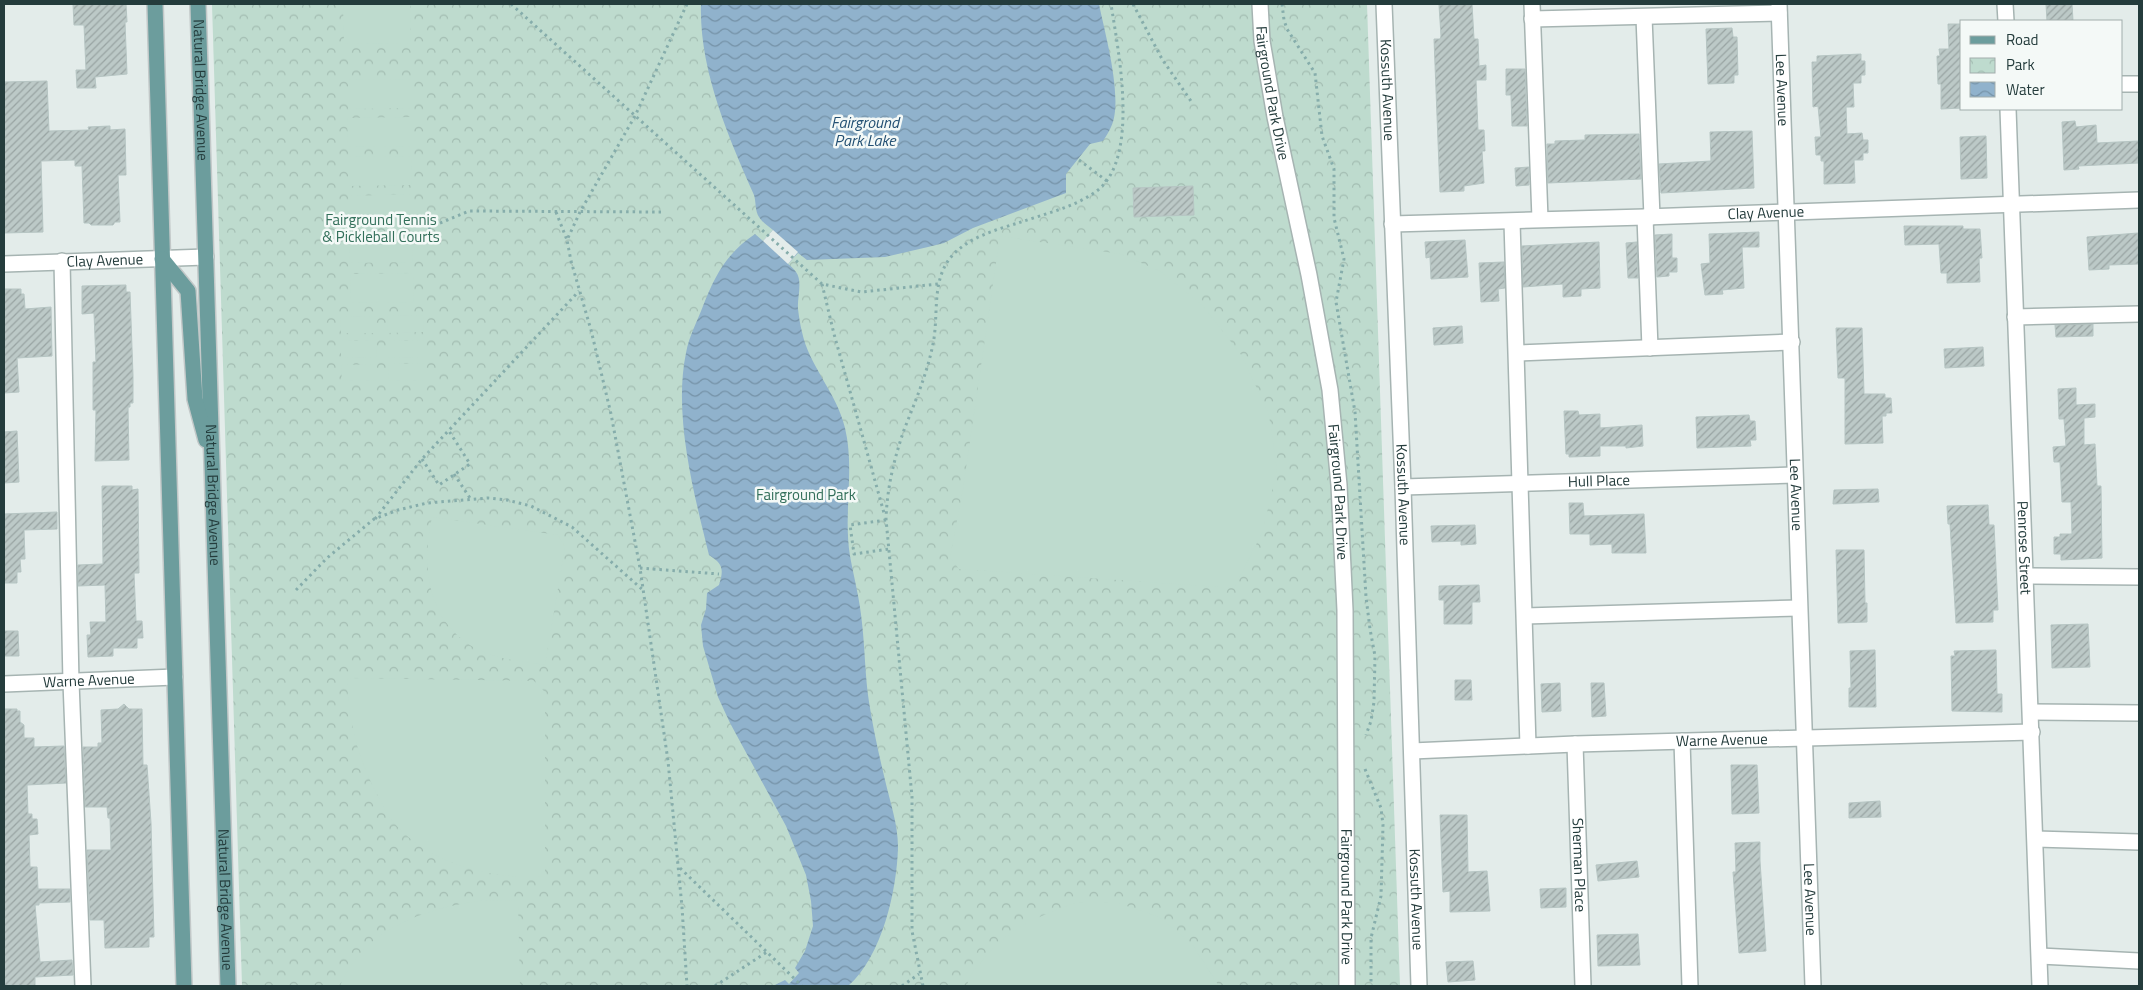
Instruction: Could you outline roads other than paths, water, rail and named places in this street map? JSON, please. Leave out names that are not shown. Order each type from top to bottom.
[{"type":"main road","points":[[155,4],[184,986]]},
{"type":"main road","name":"Natural Bridge Avenue","points":[[198,4],[228,986]]},
{"type":"main road","points":[[162,259],[188,291],[195,399],[213,466]]},
{"type":"street","name":"Fairground Park Drive","points":[[1260,4],[1262,41],[1274,108],[1310,275],[1330,390],[1339,485],[1345,610],[1348,986]]},
{"type":"street","name":"Kossuth Avenue","points":[[1384,4],[1403,487],[1419,986]]},
{"type":"street","points":[[1532,4],[1540,219]]},
{"type":"street","points":[[2005,4],[2006,20]]},
{"type":"street","points":[[1532,20],[1779,8]]},
{"type":"street","name":"Lee Avenue","points":[[1779,8],[1813,986]]},
{"type":"street","points":[[1644,16],[1650,348]]},
{"type":"street","points":[[2123,84],[2139,84]]},
{"type":"street","name":"Penrose Street","points":[[2008,110],[2010,204],[2032,712],[2040,986]]},
{"type":"street","name":"Clay Avenue","points":[[1392,224],[1512,222],[1540,219],[2139,200]]},
{"type":"street","points":[[1512,222],[1528,746]]},
{"type":"street","name":"Clay Avenue","points":[[4,264],[206,257]]},
{"type":"street","points":[[62,261],[71,682],[83,986]]},
{"type":"street","points":[[2015,317],[2139,314]]},
{"type":"street","points":[[1517,353],[1792,342]]},
{"type":"street","name":"Hull Place","points":[[1403,487],[1794,475]]},
{"type":"street","points":[[2026,576],[2139,577]]},
{"type":"street","points":[[1525,616],[1799,608]]},
{"type":"street","name":"Warne Avenue","points":[[4,684],[175,677]]},
{"type":"street","points":[[2032,712],[2139,713]]},
{"type":"street","name":"Warne Avenue","points":[[1412,751],[1575,744],[2032,732]]},
{"type":"street","points":[[1682,741],[1690,986]]},
{"type":"street","name":"Sherman Place","points":[[1575,744],[1583,986]]},
{"type":"street","points":[[2036,839],[2139,842]]},
{"type":"street","points":[[2040,956],[2139,961]]},
{"type":"water","name":"Fairground Park Lake","points":[[701,4],[1099,4],[1112,67],[1115,101],[1111,127],[1103,141],[1090,144],[1066,174],[1066,193],[973,228],[944,243],[885,257],[807,260],[798,253],[788,264],[796,272],[799,280],[798,309],[806,344],[836,403],[845,428],[849,460],[848,540],[850,556],[861,614],[871,712],[898,838],[895,883],[885,922],[870,958],[848,986],[773,986],[785,980],[789,984],[799,973],[795,968],[805,951],[813,926],[806,875],[786,826],[730,723],[718,697],[703,646],[701,625],[706,609],[707,593],[719,585],[722,571],[720,564],[709,555],[687,454],[682,402],[687,347],[717,275],[729,257],[755,234],[763,241],[773,230],[758,215],[754,195],[734,149],[717,102],[705,53]]},
{"type":"park label","name":"Fairground Tennis & Pickleball Courts","points":[[381,228]]},
{"type":"park label","name":"Fairground Park","points":[[806,495]]}]
